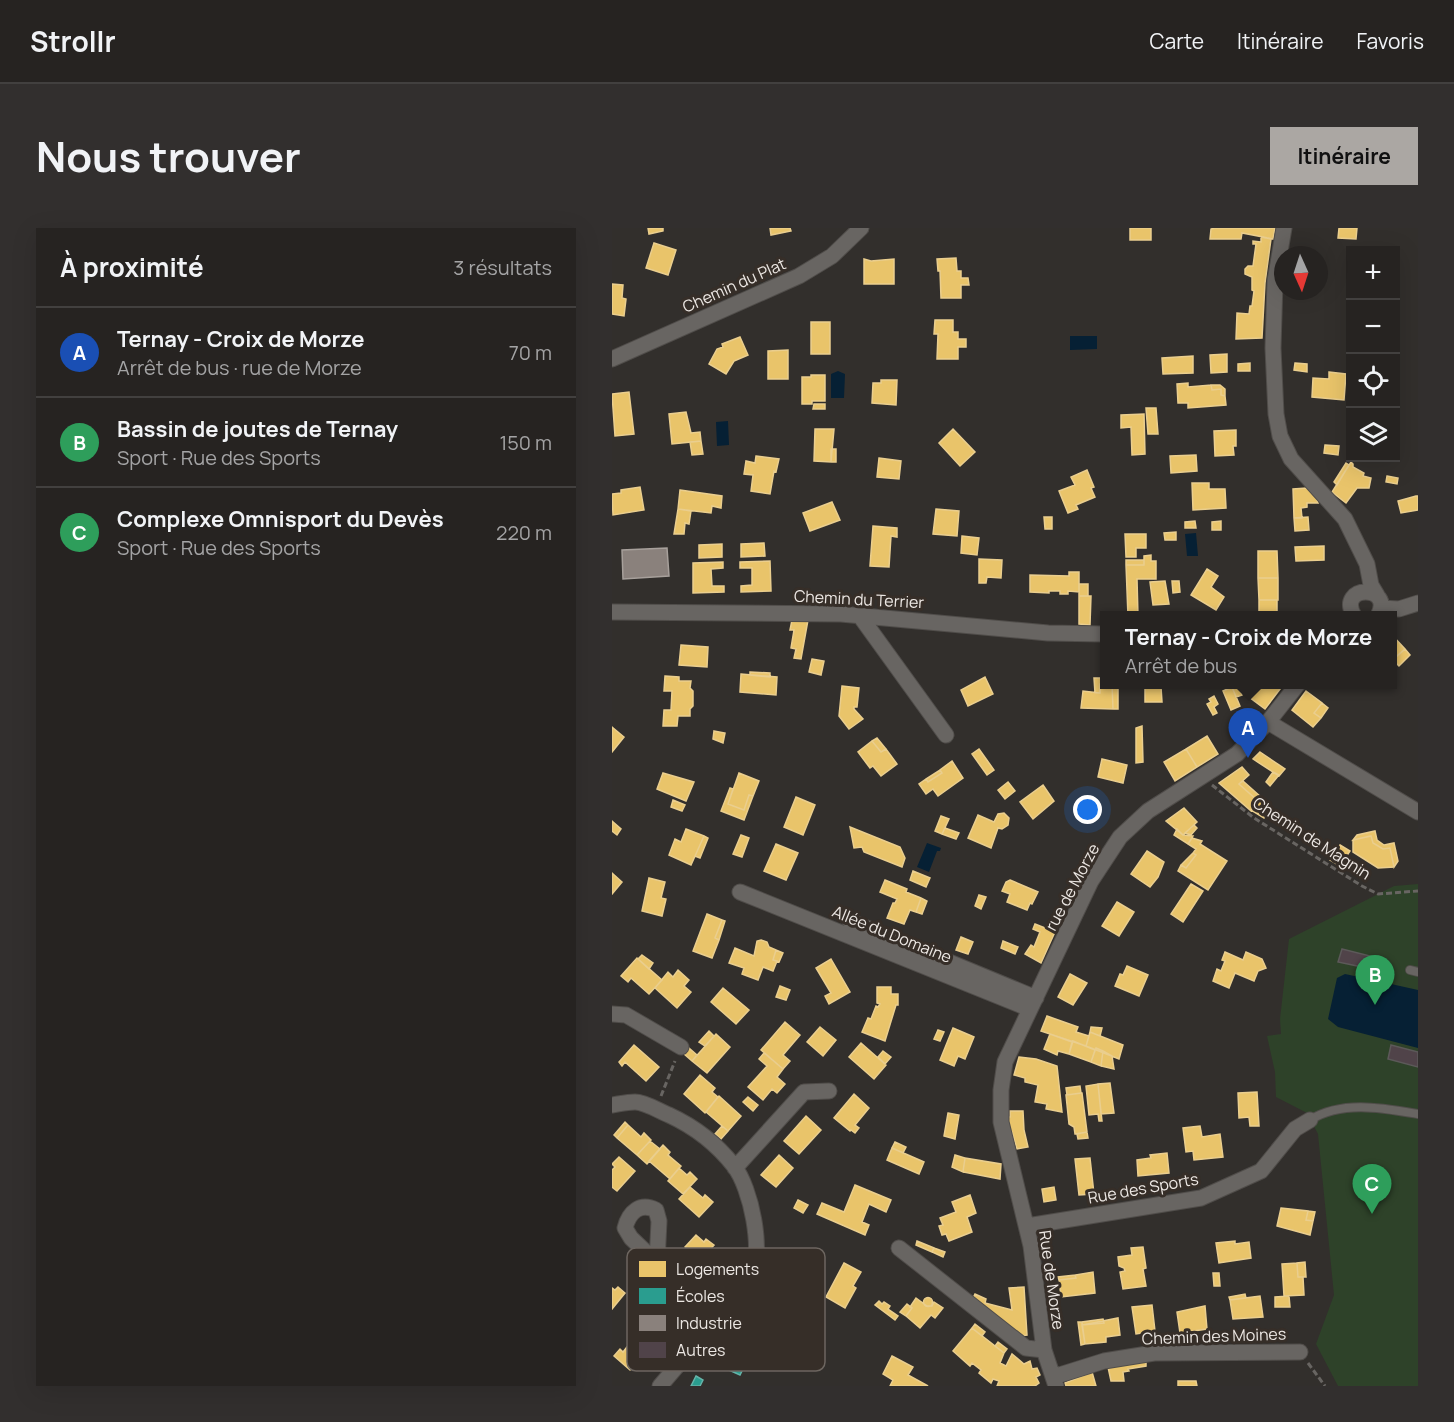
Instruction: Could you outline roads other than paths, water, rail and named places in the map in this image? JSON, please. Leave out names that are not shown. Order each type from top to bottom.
[{"type":"street","name":"Chemin du Plat","points":[[612,359],[799,276],[832,255],[861,228]]},
{"type":"street","points":[[1284,228],[1275,281],[1273,348],[1276,414],[1280,436],[1292,459],[1346,519],[1357,547],[1367,564],[1371,585],[1379,606]]},
{"type":"street","points":[[1354,605],[1360,571],[1357,547]]},
{"type":"street","points":[[1354,605],[1369,591],[1379,606],[1400,609],[1418,603]]},
{"type":"street","name":"Chemin du Terrier","points":[[612,612],[860,616],[1048,633],[1100,634]]},
{"type":"street","points":[[860,616],[946,735]]},
{"type":"street","name":"rue de Morze","points":[[1016,1178],[1001,1122],[1001,1090],[1005,1062],[1091,881],[1120,837],[1148,812],[1237,754],[1268,722],[1294,689]]},
{"type":"street","points":[[1268,722],[1418,813]]},
{"type":"street","name":"Allée du Domaine","points":[[740,892],[1033,1004]]},
{"type":"street","points":[[850,921],[1033,1004]]},
{"type":"street","points":[[612,1014],[626,1015],[681,1047]]},
{"type":"street","points":[[735,1168],[804,1092],[829,1091]]},
{"type":"street","points":[[612,1106],[636,1102],[656,1109],[687,1123],[713,1142],[735,1168],[750,1202],[756,1232],[756,1248]]},
{"type":"street","name":"Rue des Sports","points":[[1027,1226],[1201,1198],[1261,1171],[1295,1129],[1310,1120]]},
{"type":"street","name":"Rue de Morze","points":[[1016,1178],[1032,1250],[1044,1350],[1054,1381]]},
{"type":"street","points":[[899,1248],[1026,1348],[1044,1350]]},
{"type":"street","name":"Chemin des Moines","points":[[1054,1381],[1104,1361],[1154,1353],[1300,1352]]},
{"type":"street","points":[[660,1386],[673,1371]]},
{"type":"lane","points":[[1310,1120],[1319,1114],[1349,1106],[1418,1114]]},
{"type":"water","points":[[1070,336],[1097,336],[1097,349],[1070,350]]},
{"type":"water","points":[[838,371],[845,374],[844,398],[831,398],[831,374]]},
{"type":"water","points":[[728,421],[729,445],[717,446],[716,422]]},
{"type":"water","points":[[1196,533],[1198,556],[1187,556],[1185,534]]},
{"type":"water","points":[[927,843],[941,848],[937,851],[929,872],[917,867]]},
{"type":"water","points":[[1375,971],[1393,975],[1391,984],[1418,990],[1418,1048],[1338,1027],[1328,1019],[1337,978],[1345,974],[1373,980]]},
{"type":"place","name":"Ternay - Croix de Morze","points":[[1248,758]]},
{"type":"place","name":"Bassin de joutes de Ternay","points":[[1375,1005]]},
{"type":"place","name":"Complexe Omnisport du Devès","points":[[1372,1214]]}]
